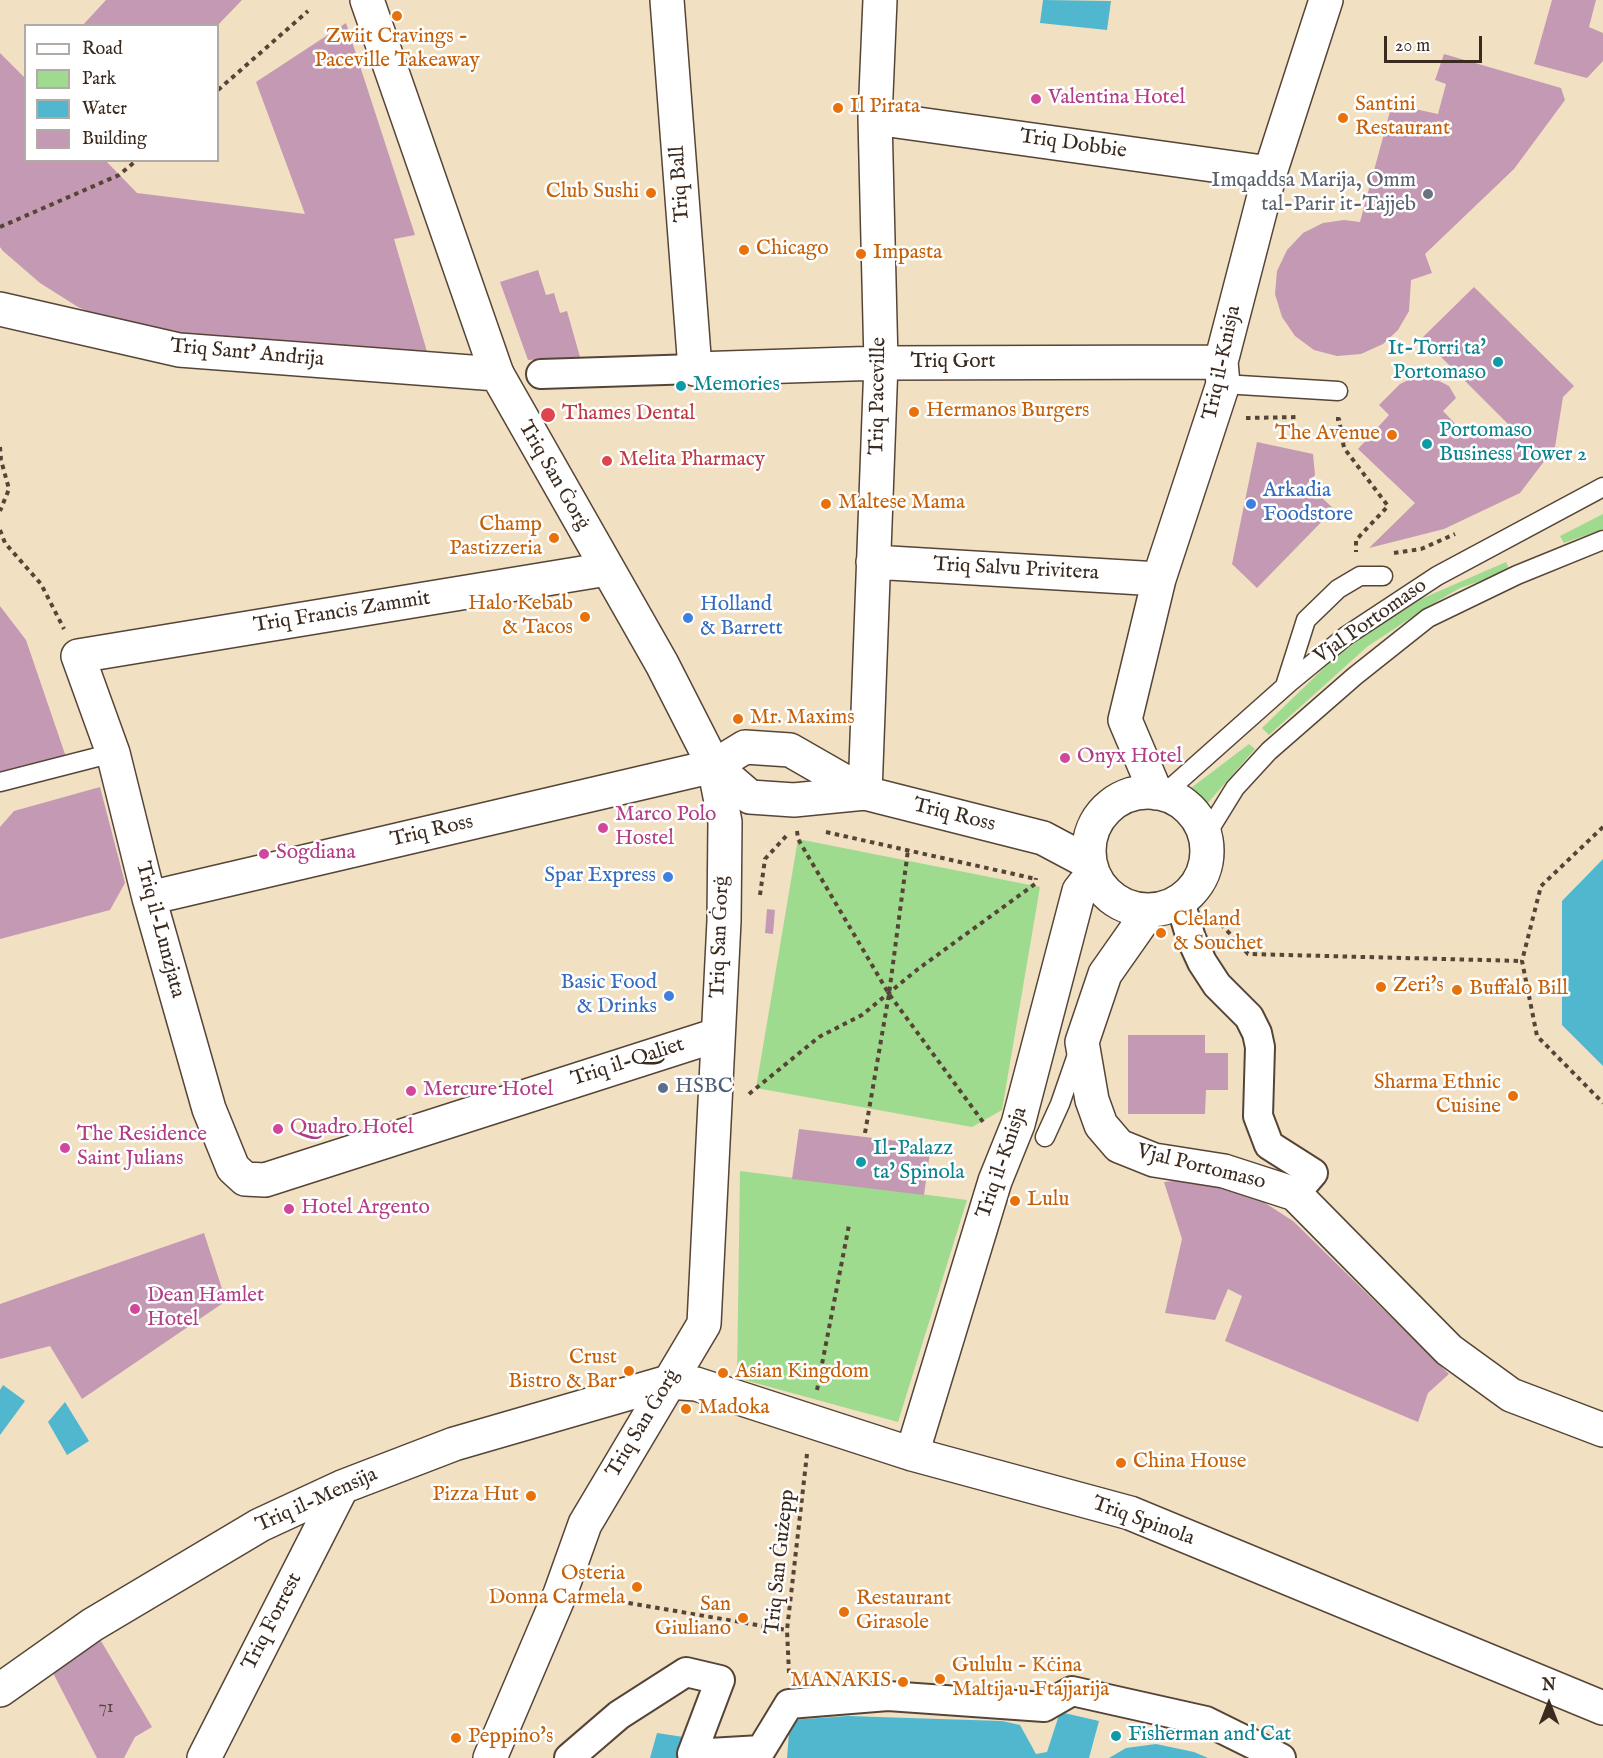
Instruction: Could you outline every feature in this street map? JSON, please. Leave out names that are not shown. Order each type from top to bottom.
[{"type":"street","name":"Triq San Ġorġ","points":[[367,0],[497,374],[662,664],[714,766],[724,822],[724,921],[704,1324],[585,1524],[560,1594],[490,1758]]},
{"type":"street","name":"Triq Ball","points":[[667,0],[695,369]]},
{"type":"street","name":"Triq Paceville","points":[[865,793],[881,363],[875,118],[880,0]]},
{"type":"street","name":"Triq il-Knisja","points":[[1160,793],[1125,720],[1159,579],[1212,419],[1270,173],[1326,0]]},
{"type":"street","name":"Triq Dobbie","points":[[875,118],[1270,173]]},
{"type":"street","name":"Triq Sant' Andrija","points":[[0,309],[179,350],[497,374]]},
{"type":"street","name":"Triq Gort","points":[[541,374],[881,363],[1222,373]]},
{"type":"street","name":"Triq Salvu Privitera","points":[[873,562],[1159,579]]},
{"type":"street","name":"Triq Francis Zammit","points":[[78,656],[607,569]]},
{"type":"street","name":"Triq il-Lunzjata","points":[[78,656],[113,753],[149,898],[209,1109],[233,1168],[245,1179],[265,1180]]},
{"type":"street","name":"Triq Ross","points":[[149,898],[714,766],[745,747],[790,750],[865,793],[1043,838],[1091,868]]},
{"type":"street","name":"Triq Ross","points":[[714,766],[750,797],[795,812],[865,793]]},
{"type":"street","points":[[1139,793],[1160,793],[1183,802],[1197,817],[1206,835],[1207,865],[1197,886],[1165,906],[1135,909],[1120,904],[1107,894],[1091,868],[1091,833],[1098,819],[1109,807],[1123,798],[1139,793]]},
{"type":"street","points":[[1043,838],[1098,819]]},
{"type":"street","name":"Triq il-Knisja","points":[[912,1454],[1005,1152],[1018,1124],[1079,891],[1091,868]]},
{"type":"street","points":[[1165,906],[1191,938],[1217,986],[1249,1017],[1257,1033],[1260,1047],[1258,1116],[1269,1145],[1313,1173],[1295,1194]]},
{"type":"street","name":"Vjal Portomaso","points":[[1165,906],[1105,974],[1082,1042],[1092,1100],[1101,1125],[1119,1146],[1154,1160],[1224,1171],[1295,1194],[1449,1350],[1511,1395],[1603,1430]]},
{"type":"street","name":"Triq il-Qaliet","points":[[265,1180],[717,1035]]},
{"type":"street","name":"Triq Spinola","points":[[668,1382],[696,1384],[912,1454],[1130,1513],[1603,1708]]},
{"type":"street","name":"Triq il-Mensija","points":[[0,1690],[92,1625],[200,1560],[260,1525],[342,1487],[454,1444],[668,1382]]},
{"type":"street","name":"Triq Forrest","points":[[204,1758],[342,1487]]},
{"type":"street","points":[[569,1758],[619,1715],[686,1672],[720,1680],[692,1754],[761,1750],[789,1704],[888,1696],[1044,1707],[1072,1691],[1206,1722],[1281,1758]]},
{"type":"lane","points":[[1222,373],[1338,391]]},
{"type":"lane","name":"Vjal Portomaso","points":[[1160,793],[1346,636],[1437,576],[1603,487]]},
{"type":"lane","name":"Vjal Portomaso","points":[[1206,835],[1236,788],[1269,751],[1355,675],[1428,618],[1517,575],[1603,540]]},
{"type":"lane","points":[[1285,686],[1305,620],[1338,589],[1360,576],[1383,576]]},
{"type":"lane","points":[[0,782],[113,753]]},
{"type":"lane","points":[[1045,1137],[1060,1104],[1082,1042]]},
{"type":"path","points":[[219,89],[308,11]]},
{"type":"path","points":[[0,227],[119,175],[135,162]]},
{"type":"path","points":[[1212,419],[1301,417]]},
{"type":"path","points":[[1330,418],[1339,419],[1344,448],[1388,506],[1356,540],[1356,560]]},
{"type":"path","points":[[0,447],[0,460],[9,489],[0,511]]},
{"type":"path","points":[[0,530],[5,543],[41,584],[78,656]]},
{"type":"path","points":[[1388,554],[1421,549],[1463,531]]},
{"type":"path","points":[[1005,1152],[889,994],[798,839],[795,812],[908,850],[1036,879]]},
{"type":"path","points":[[1603,827],[1541,886],[1522,961],[1537,1036],[1603,1103]]},
{"type":"path","points":[[756,1088],[819,1037],[862,1015],[1035,884],[1043,838]]},
{"type":"path","points":[[866,1133],[889,994],[908,850]]},
{"type":"path","points":[[1248,954],[1522,961]]},
{"type":"path","name":"Triq San Ġużepp","points":[[789,1704],[788,1630],[811,1422],[849,1225]]},
{"type":"path","points":[[560,1594],[788,1630]]},
{"type":"green space","points":[[1603,514],[1603,529],[1564,543],[1560,536]]},
{"type":"green space","points":[[1506,562],[1510,571],[1460,588],[1368,646],[1269,735],[1262,728],[1329,663],[1361,638],[1421,599]]},
{"type":"green space","points":[[1249,744],[1255,749],[1206,805],[1191,788]]},
{"type":"green space","points":[[798,839],[1040,887],[1002,1110],[972,1127],[756,1088]]},
{"type":"green space","points":[[740,1171],[967,1200],[898,1422],[737,1378]]},
{"type":"water","points":[[1043,0],[1111,1],[1107,30],[1040,23]]},
{"type":"water","points":[[1603,859],[1603,1066],[1562,1025],[1562,901]]},
{"type":"water","points":[[3,1385],[25,1401],[0,1435],[0,1390]]},
{"type":"water","points":[[65,1402],[89,1441],[67,1455],[48,1422]]},
{"type":"water","points":[[1060,1712],[1099,1721],[1089,1758],[787,1758],[790,1720],[848,1716],[1002,1721],[1020,1725],[1036,1754],[1047,1752]]},
{"type":"water","points":[[657,1733],[690,1738],[683,1758],[650,1758]]},
{"type":"water","points":[[1156,1744],[1194,1752],[1208,1758],[1109,1758],[1126,1748]]},
{"type":"building","points":[[106,0],[242,0],[219,24],[84,24]]},
{"type":"building","points":[[1552,0],[1596,0],[1589,27],[1603,33],[1603,61],[1587,78],[1534,64]]},
{"type":"building","points":[[346,23],[415,235],[394,239],[430,362],[120,326],[78,307],[40,283],[0,247],[0,53],[24,77],[24,162],[107,162],[137,193],[305,214],[256,82]]},
{"type":"building","name":"Imqaddsa Marija, Omm tal-Parir it-Tajjeb","points":[[1444,54],[1561,88],[1565,100],[1514,169],[1425,254],[1432,273],[1411,280],[1409,311],[1398,330],[1383,344],[1361,354],[1337,356],[1314,350],[1295,336],[1282,317],[1275,294],[1277,271],[1287,250],[1303,233],[1323,223],[1344,220],[1360,222],[1392,104],[1438,114],[1446,84],[1435,80]]},
{"type":"building","points":[[538,270],[546,295],[554,293],[560,313],[567,311],[580,357],[528,360],[500,282]]},
{"type":"building","points":[[1474,287],[1574,386],[1563,397],[1555,447],[1520,493],[1444,529],[1369,548],[1415,503],[1358,449],[1389,415],[1379,405],[1400,384],[1423,373],[1449,386],[1456,398],[1443,411],[1468,437],[1477,425],[1496,440],[1510,426],[1422,338]]},
{"type":"building","points":[[1257,442],[1313,454],[1315,475],[1307,484],[1334,509],[1257,588],[1232,564]]},
{"type":"building","points":[[0,606],[26,640],[66,757],[0,772]]},
{"type":"building","points":[[100,787],[125,883],[110,910],[0,939],[0,827],[14,811]]},
{"type":"building","points":[[767,909],[775,910],[773,934],[765,933]]},
{"type":"building","points":[[1128,1035],[1205,1035],[1205,1053],[1228,1053],[1228,1090],[1206,1090],[1205,1114],[1128,1114]]},
{"type":"building","name":"Il-Palazz ta' Spinola","points":[[799,1129],[931,1145],[924,1195],[792,1179]]},
{"type":"building","points":[[1202,1178],[1245,1190],[1293,1221],[1449,1374],[1428,1393],[1418,1422],[1225,1341],[1242,1296],[1228,1289],[1215,1320],[1165,1313],[1182,1239],[1164,1182]]},
{"type":"building","points":[[204,1233],[226,1301],[82,1399],[50,1346],[0,1359],[0,1304]]},
{"type":"building","points":[[101,1641],[152,1727],[135,1737],[124,1758],[97,1758],[52,1671]]},
{"type":"place","name":"Zwiit Cravings - Paceville Takeaway","points":[[397,16]]},
{"type":"place","name":"Valentina Hotel","points":[[1036,99]]},
{"type":"place","name":"Il Pirata","points":[[838,108]]},
{"type":"place","name":"Santini Restaurant","points":[[1343,118]]},
{"type":"place","name":"Club Sushi","points":[[651,193]]},
{"type":"place","name":"Imqaddsa Marija, Omm tal-Parir it-Tajjeb","points":[[1428,194]]},
{"type":"place","name":"Chicago","points":[[744,250]]},
{"type":"place","name":"Impasta","points":[[861,254]]},
{"type":"place","name":"It-Torri ta' Portomaso","points":[[1498,362]]},
{"type":"place","name":"Memories","points":[[681,386]]},
{"type":"place","name":"Hermanos Burgers","points":[[914,412]]},
{"type":"place","name":"Thames Dental","points":[[548,415]]},
{"type":"place","name":"The Avenue","points":[[1392,435]]},
{"type":"place","name":"Portomaso Business Tower 2","points":[[1427,444]]},
{"type":"place","name":"Melita Pharmacy","points":[[607,461]]},
{"type":"place","name":"Maltese Mama","points":[[826,504]]},
{"type":"place","name":"Arkadia Foodstore","points":[[1251,504]]},
{"type":"place","name":"Champ Pastizzeria","points":[[554,538]]},
{"type":"place","name":"Halo Kebab & Tacos","points":[[585,617]]},
{"type":"place","name":"Holland & Barrett","points":[[688,618]]},
{"type":"place","name":"Mr. Maxims","points":[[738,719]]},
{"type":"place","name":"Onyx Hotel","points":[[1065,758]]},
{"type":"place","name":"Marco Polo Hostel","points":[[603,828]]},
{"type":"place","name":"Sogdiana","points":[[264,854]]},
{"type":"place","name":"Spar Express","points":[[668,877]]},
{"type":"place","name":"Cleland & Souchet","points":[[1161,933]]},
{"type":"place","name":"Zeri's","points":[[1381,987]]},
{"type":"place","name":"Buffalo Bill","points":[[1457,990]]},
{"type":"place","name":"Basic Food & Drinks","points":[[669,996]]},
{"type":"place","name":"HSBC","points":[[663,1088]]},
{"type":"place","name":"Mercure Hotel","points":[[411,1091]]},
{"type":"place","name":"Sharma Ethnic Cuisine","points":[[1513,1096]]},
{"type":"place","name":"Quadro Hotel","points":[[278,1129]]},
{"type":"place","name":"The Residence Saint Julians","points":[[65,1148]]},
{"type":"place","name":"Il-Palazz ta' Spinola","points":[[861,1162]]},
{"type":"place","name":"Lulu","points":[[1015,1201]]},
{"type":"place","name":"Hotel Argento","points":[[289,1209]]},
{"type":"place","name":"Dean Hamlet Hotel","points":[[135,1309]]},
{"type":"place","name":"Crust Bistro & Bar","points":[[629,1371]]},
{"type":"place","name":"Asian Kingdom","points":[[723,1373]]},
{"type":"place","name":"Madoka","points":[[686,1409]]},
{"type":"place","name":"China House","points":[[1121,1463]]},
{"type":"place","name":"Pizza Hut","points":[[531,1496]]},
{"type":"place","name":"Osteria Donna Carmela","points":[[637,1587]]},
{"type":"place","name":"Restaurant Girasole","points":[[844,1612]]},
{"type":"place","name":"San Giuliano","points":[[743,1618]]},
{"type":"place","name":"Gululu - Kċina Maltija u Ftajjarija","points":[[940,1679]]},
{"type":"place","name":"MANAKIS","points":[[903,1682]]},
{"type":"place","name":"Fisherman and Cat","points":[[1116,1736]]},
{"type":"place","name":"Peppino's","points":[[456,1738]]}]
